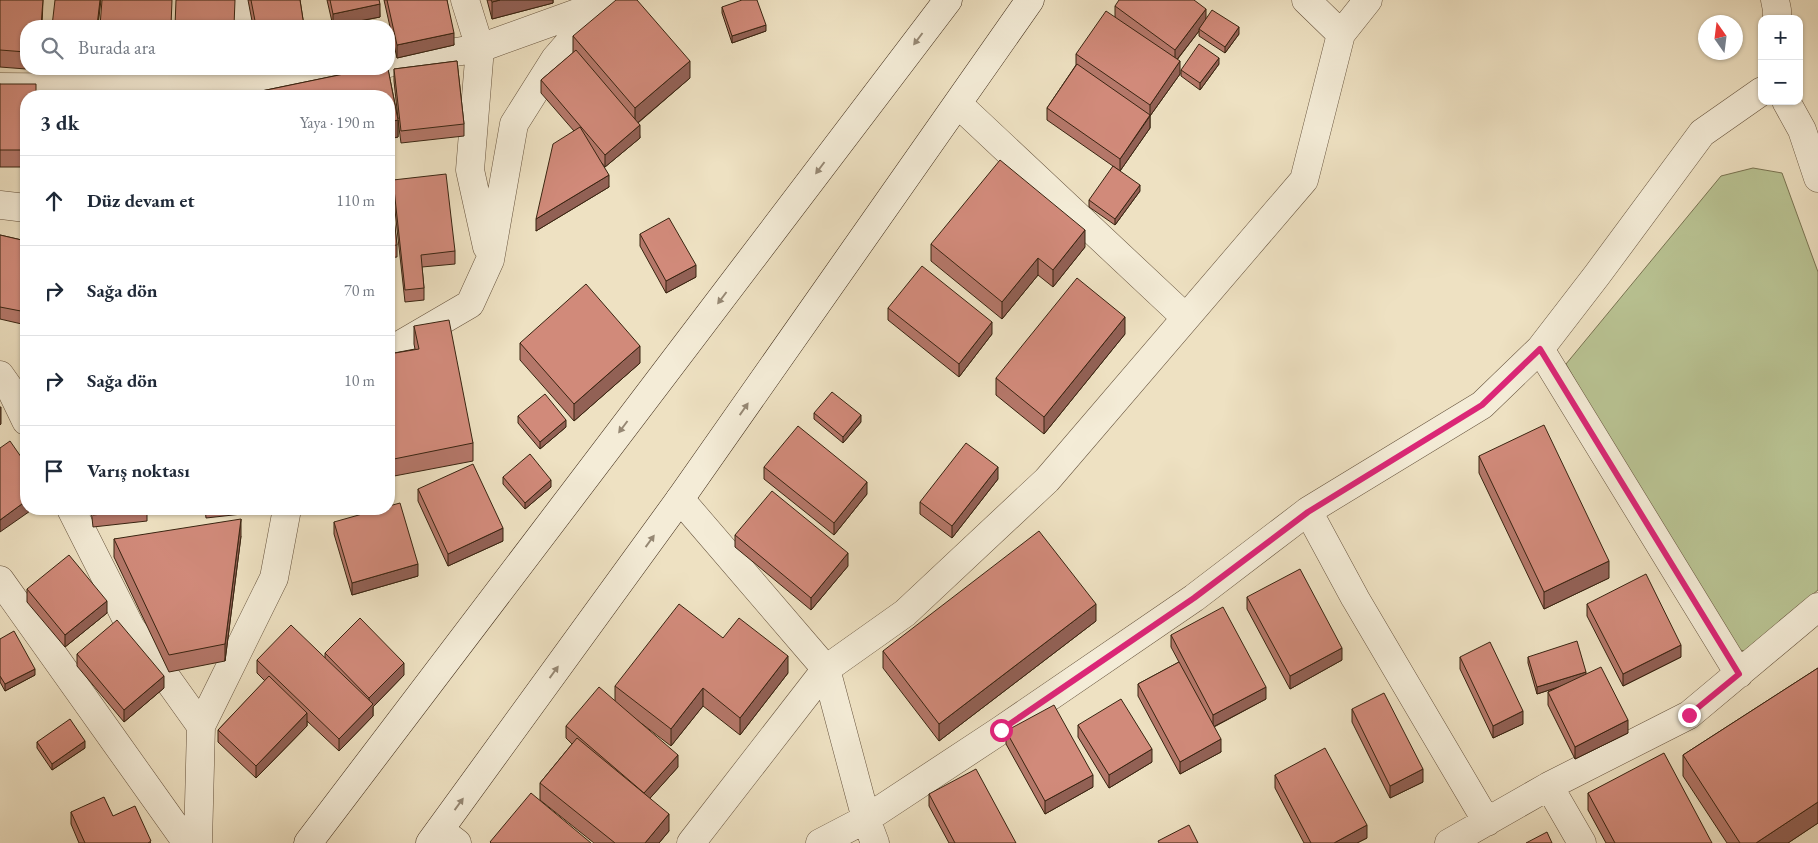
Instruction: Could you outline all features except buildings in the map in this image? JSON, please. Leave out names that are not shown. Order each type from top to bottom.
[{"type":"street","points":[[241,0],[241,20]]},
{"type":"street","points":[[465,0],[480,48],[470,170],[490,260]]},
{"type":"street","points":[[308,843],[948,0]]},
{"type":"street","points":[[442,839],[1030,0]]},
{"type":"street","points":[[1306,0],[1340,34]]},
{"type":"street","points":[[691,843],[826,669],[905,613],[1047,480],[1304,180],[1340,34],[1368,0]]},
{"type":"street","points":[[1775,0],[1777,15]]},
{"type":"street","points":[[395,62],[480,48],[605,2]]},
{"type":"street","points":[[395,347],[470,304],[490,260],[514,124],[555,59],[605,2]]},
{"type":"street","points":[[0,87],[242,85],[314,75]]},
{"type":"street","points":[[820,843],[871,831],[1001,730],[1194,598],[1308,512],[1482,405],[1540,349],[1702,133],[1758,94]]},
{"type":"street","points":[[958,104],[1185,317]]},
{"type":"street","points":[[1788,105],[1802,130],[1818,178]]},
{"type":"street","points":[[0,205],[20,207]]},
{"type":"street","points":[[1540,349],[1739,674]]},
{"type":"street","points":[[13,387],[20,405]]},
{"type":"street","points":[[680,499],[826,669],[871,831]]},
{"type":"street","points":[[1308,512],[1355,598],[1487,822]]},
{"type":"street","points":[[74,515],[131,628],[200,726]]},
{"type":"street","points":[[198,843],[200,726],[274,578],[286,515]]},
{"type":"street","points":[[0,580],[187,843]]},
{"type":"street","points":[[1449,843],[1549,786],[1689,715],[1818,607]]},
{"type":"street","points":[[1549,786],[1582,843]]},
{"type":"green space","points":[[1753,168],[1782,173],[1818,272],[1818,590],[1744,651],[1726,646],[1566,364],[1721,176]]},
{"type":"route","points":[[1001,730],[1194,598],[1308,512],[1482,405],[1540,349],[1739,674],[1689,715]]}]
